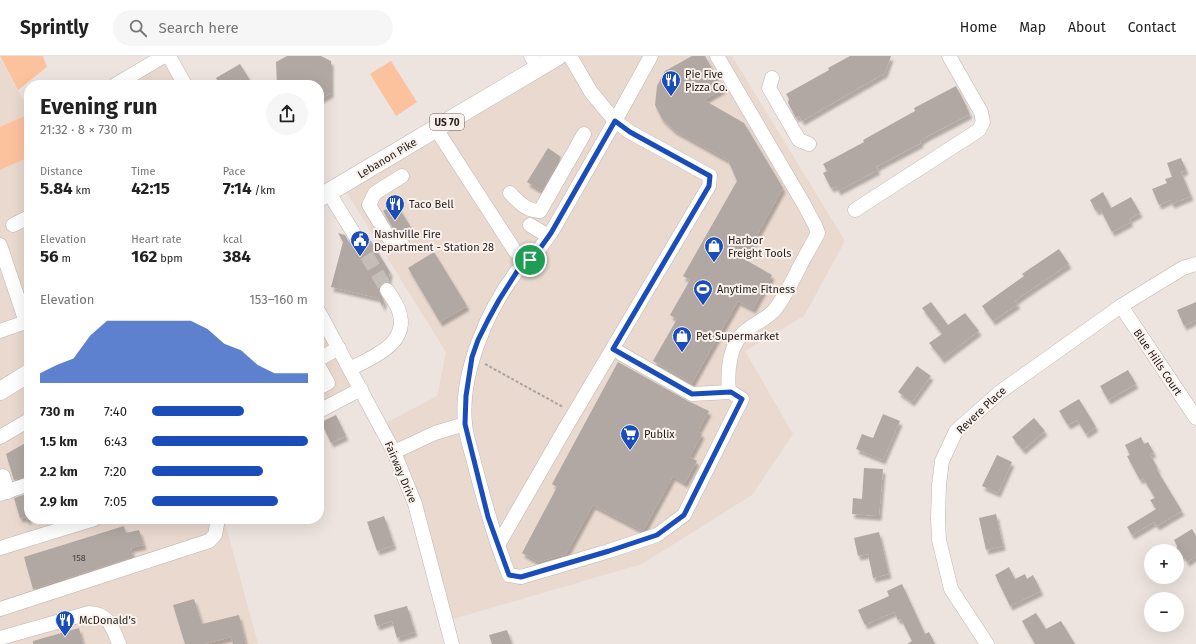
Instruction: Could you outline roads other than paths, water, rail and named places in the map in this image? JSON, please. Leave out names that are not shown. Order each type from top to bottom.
[{"type":"main road","name":"Lebanon Pike","points":[[324,196],[436,129],[535,62],[558,56]]},
{"type":"main road","points":[[0,391],[24,376]]},
{"type":"street","points":[[123,80],[164,56]]},
{"type":"street","points":[[168,56],[179,80]]},
{"type":"street","points":[[498,546],[709,186],[710,176],[630,132],[615,121],[591,92],[570,56]]},
{"type":"street","points":[[651,56],[548,236],[530,260],[518,270],[499,300],[478,340],[472,357],[466,396],[465,424],[488,517],[509,575],[521,577],[657,535],[684,515],[742,399],[729,391],[728,381],[733,347],[745,330],[763,320],[775,310],[784,297],[818,233],[815,224],[802,201],[717,56]]},
{"type":"street","points":[[855,210],[979,130],[983,122],[982,112],[951,58]]},
{"type":"street","points":[[772,78],[769,88],[774,99],[799,140],[809,144]]},
{"type":"street","points":[[436,129],[514,251],[530,260]]},
{"type":"street","points":[[510,193],[524,207],[532,211],[540,211],[584,134]]},
{"type":"street","points":[[402,176],[374,193],[369,205],[392,243],[402,244]]},
{"type":"street","points":[[324,196],[356,237]]},
{"type":"street","points":[[13,225],[24,220]]},
{"type":"street","points":[[530,225],[548,236]]},
{"type":"street","points":[[0,245],[24,313]]},
{"type":"street","name":"Revere Place","points":[[987,644],[951,589],[939,540],[939,485],[942,462],[956,431],[1000,392],[1121,306],[1183,268],[1196,264]]},
{"type":"street","points":[[350,369],[390,346],[398,336],[400,319],[399,312],[387,290]]},
{"type":"street","name":"Blue Hills Court","points":[[1121,306],[1196,418]]},
{"type":"street","name":"Fairway Drive","points":[[324,321],[394,452],[415,504],[452,644]]},
{"type":"street","points":[[0,331],[24,325]]},
{"type":"street","points":[[324,356],[339,348]]},
{"type":"street","points":[[613,349],[692,394],[731,392]]},
{"type":"street","points":[[324,376],[328,383],[324,385]]},
{"type":"street","points":[[324,408],[361,389]]},
{"type":"street","points":[[0,437],[24,423]]},
{"type":"street","points":[[394,452],[435,433],[465,424]]},
{"type":"street","points":[[3,476],[7,492],[24,486]]},
{"type":"street","points":[[0,548],[78,524]]},
{"type":"street","points":[[0,609],[209,541],[214,535],[217,524]]},
{"type":"street","points":[[0,638],[89,613],[97,613],[104,616],[109,623],[119,644]]},
{"type":"tunnel","points":[[356,237],[387,290]]},
{"type":"place","name":"Pie Five Pizza Co.","points":[[671,97]]},
{"type":"place","name":"Taco Bell","points":[[395,221]]},
{"type":"place","name":"Nashville Fire Department - Station 28","points":[[360,257]]},
{"type":"place","name":"Harbor Freight Tools","points":[[714,263]]},
{"type":"place","name":"Anytime Fitness","points":[[703,306]]},
{"type":"place","name":"Pet Supermarket","points":[[682,353]]},
{"type":"place","name":"Publix","points":[[630,451]]},
{"type":"place","name":"McDonald's","points":[[65,637]]}]
